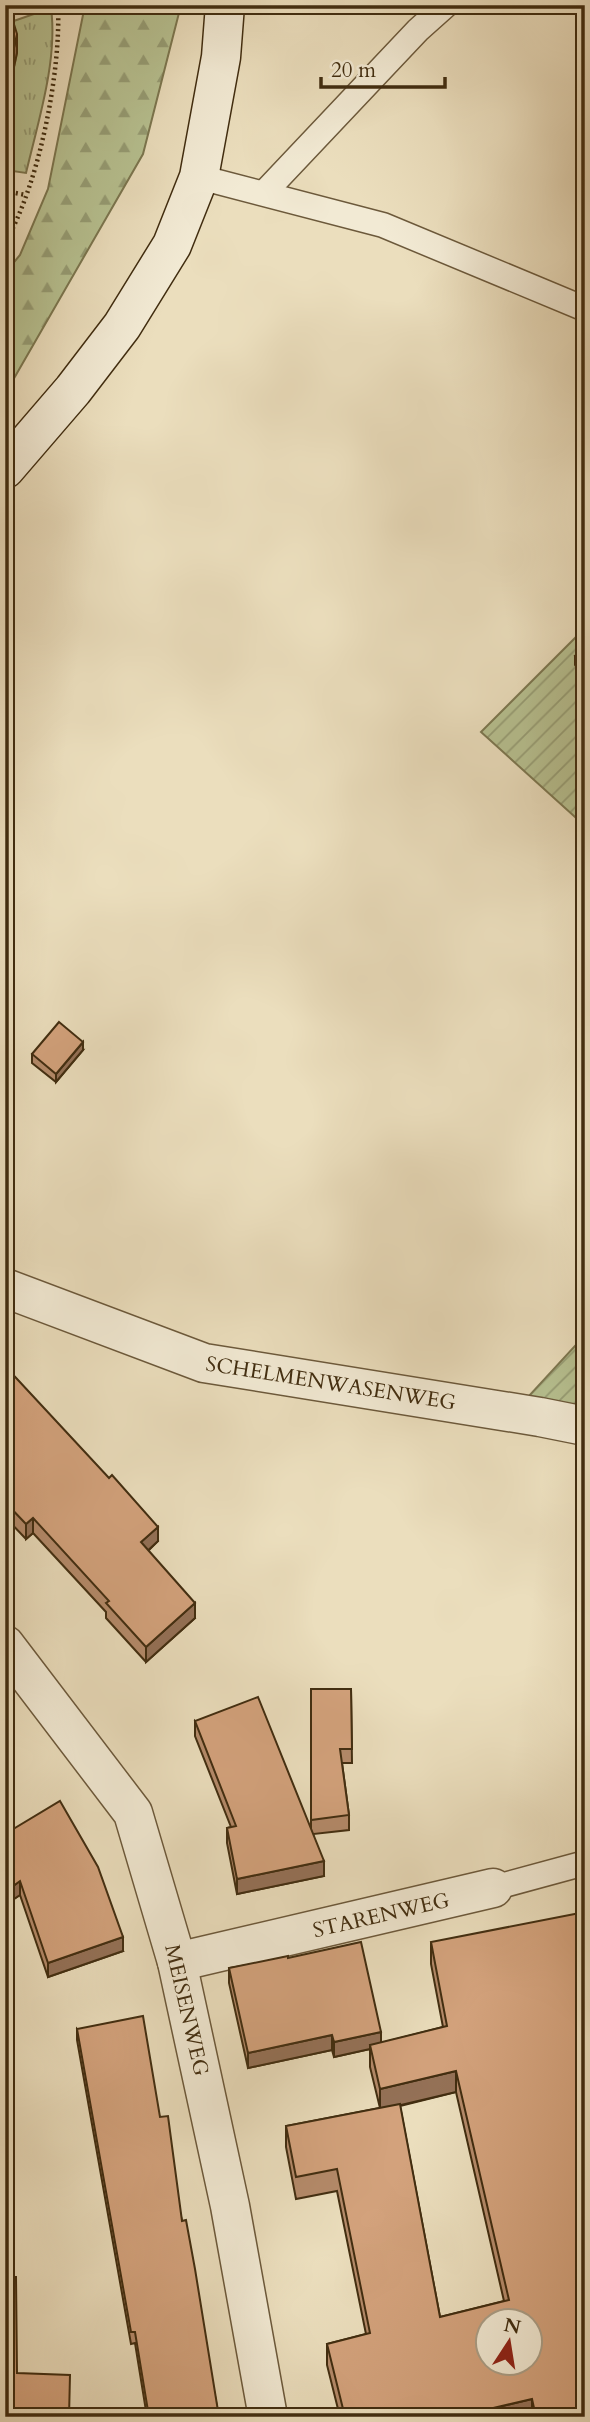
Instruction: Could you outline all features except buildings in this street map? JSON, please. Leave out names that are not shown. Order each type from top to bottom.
[{"type":"street","points":[[5,469],[73,390],[122,327],[172,245],[199,177],[221,57],[225,5]]},
{"type":"street","name":"SCHELMENWASENWEG","points":[[5,1288],[204,1363],[540,1416],[585,1426]]},
{"type":"street","name":"MEISENWEG","points":[[5,1645],[133,1813],[177,1962],[230,2206],[268,2417]]},
{"type":"street","name":"STARENWEG","points":[[177,1962],[493,1888]]},
{"type":"lane","points":[[264,193],[418,30],[446,5]]},
{"type":"lane","points":[[199,177],[383,225],[585,309]]},
{"type":"lane","name":"STARENWEG","points":[[493,1888],[585,1863]]},
{"type":"path","points":[[5,243],[17,222],[33,174],[50,96],[59,31],[58,5]]},
{"type":"path","points":[[5,191],[26,195]]},
{"type":"green space","points":[[85,5],[181,5],[143,154],[5,394],[5,273],[20,255],[48,189]]},
{"type":"green space","points":[[51,8],[52,49],[49,70],[26,173],[5,170],[5,110],[17,53],[8,23]]},
{"type":"green space","points":[[585,628],[585,826],[481,732]]},
{"type":"green space","points":[[585,1335],[585,1422],[527,1398]]}]
